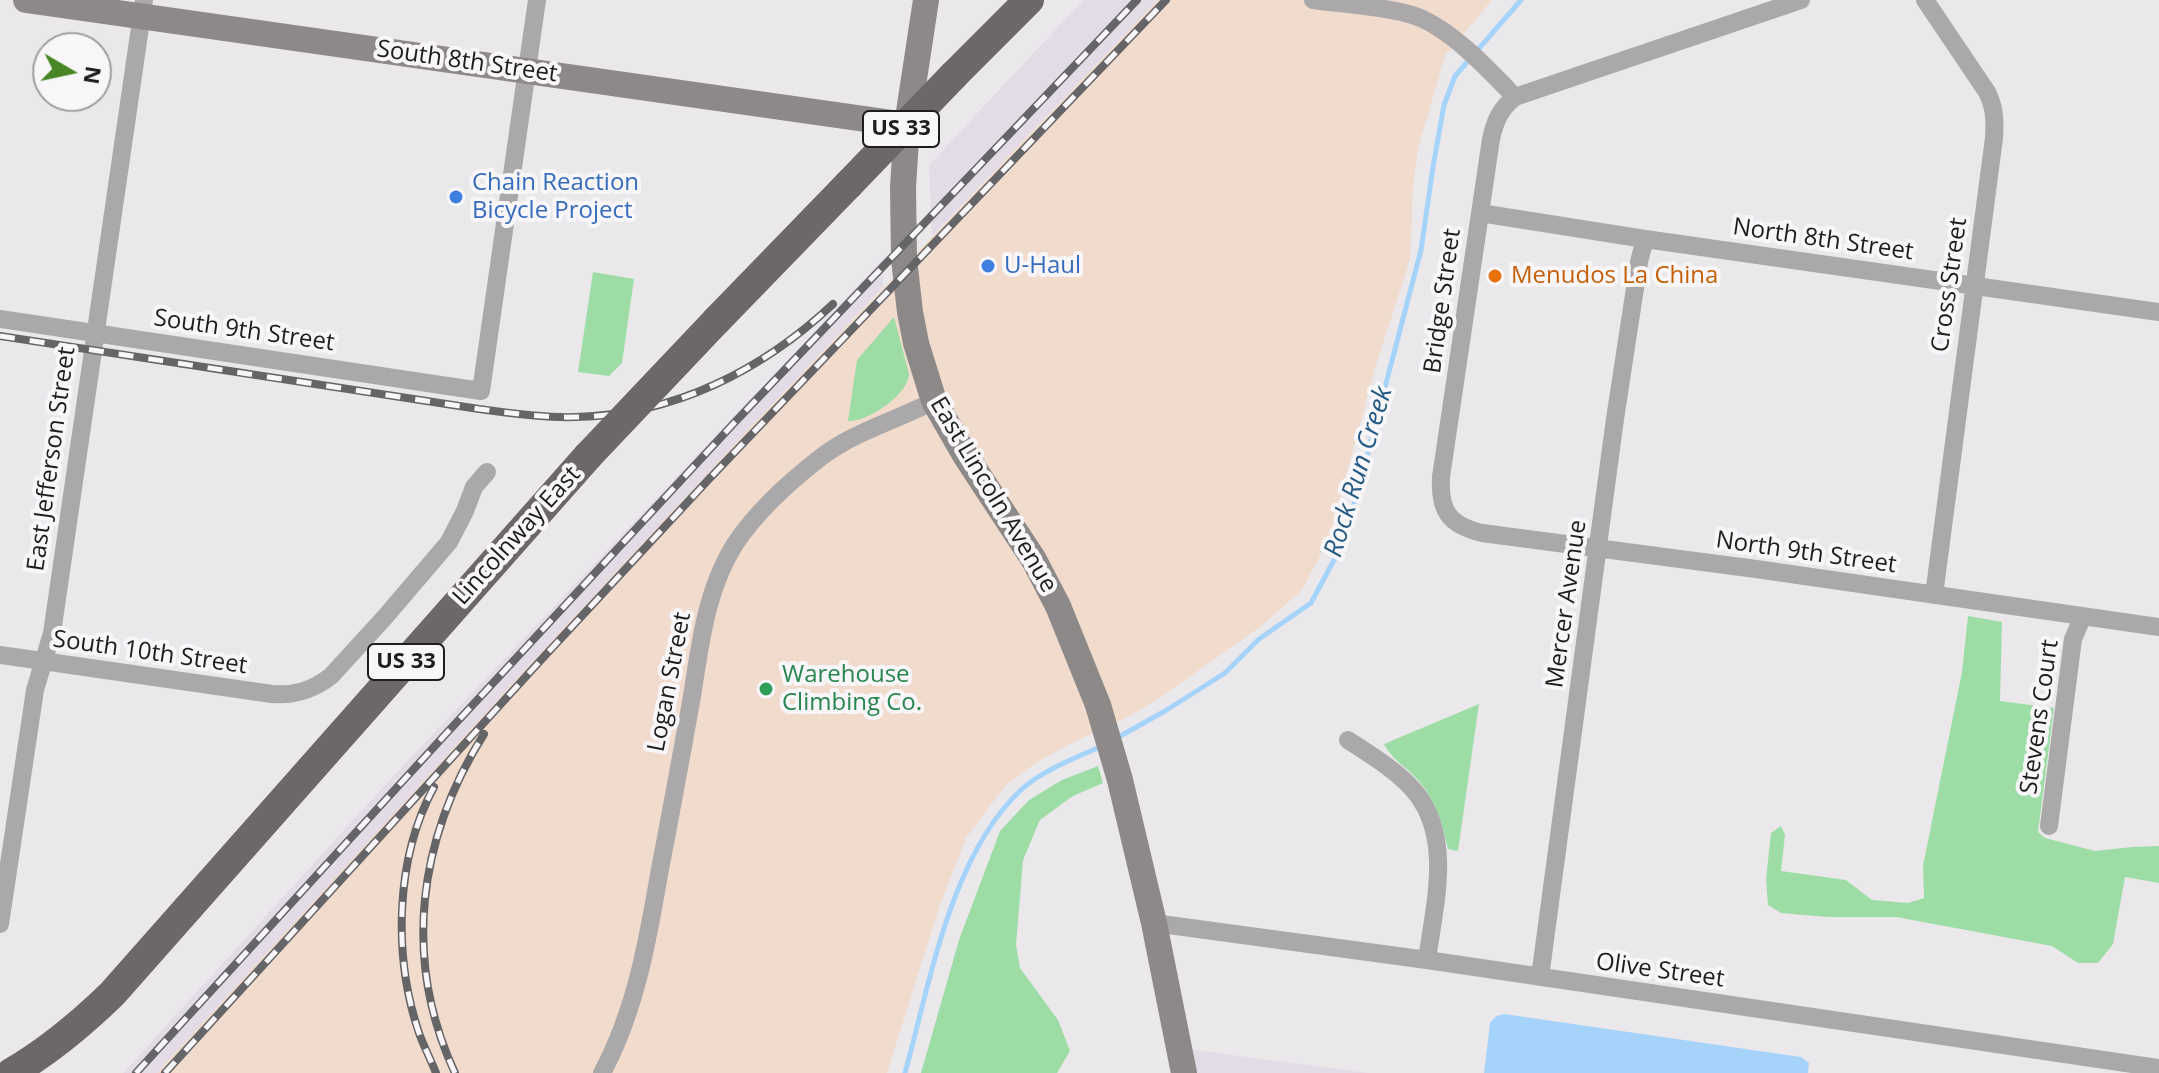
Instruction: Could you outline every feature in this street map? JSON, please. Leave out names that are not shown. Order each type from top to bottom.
[{"type":"highway","name":"Lincolnway East","points":[[11,1073],[74,1031],[112,994],[588,456],[1025,4]]},
{"type":"main road","name":"South 8th Street","points":[[26,0],[143,8],[527,70],[907,125]]},
{"type":"main road","name":"East Lincoln Avenue","points":[[926,0],[907,125],[902,214],[905,274],[916,343],[934,401],[965,455],[1034,560],[1061,613],[1098,705],[1120,780],[1154,923],[1184,1073]]},
{"type":"street","points":[[527,70],[537,0]]},
{"type":"street","points":[[1313,0],[1415,16],[1459,44],[1515,97],[1801,0]]},
{"type":"street","name":"Cross Street","points":[[1925,0],[1994,106],[1994,138],[1934,595]]},
{"type":"street","name":"East Jefferson Street","points":[[0,924],[35,690],[52,633],[143,8]]},
{"type":"street","name":"South 9th Street","points":[[0,319],[481,391],[527,70]]},
{"type":"street","name":"Bridge Street","points":[[1450,517],[1443,506],[1441,477],[1491,139],[1503,107],[1515,97]]},
{"type":"street","name":"North 8th Street","points":[[1480,213],[2159,312]]},
{"type":"street","name":"Mercer Avenue","points":[[1540,977],[1615,419],[1645,239]]},
{"type":"street","name":"Logan Street","points":[[602,1073],[621,1034],[640,971],[703,627],[719,577],[735,545],[760,513],[823,455],[934,401]]},
{"type":"street","name":"South 10th Street","points":[[0,655],[272,694],[294,694],[317,686],[331,676],[449,542],[474,487],[487,472]]},
{"type":"street","name":"North 9th Street","points":[[1450,517],[1460,525],[1482,533],[2159,627]]},
{"type":"street","name":"Stevens Court","points":[[2049,826],[2073,639],[2083,616]]},
{"type":"street","points":[[1348,740],[1407,784],[1433,826],[1438,848],[1438,881],[1427,960]]},
{"type":"street","name":"Olive Street","points":[[1154,923],[2159,1068]]},
{"type":"shaded area","points":[[1083,0],[1158,0],[932,236],[929,165]]},
{"type":"shaded area","points":[[1158,0],[1492,0],[1445,56],[1418,149],[1410,260],[1375,368],[1329,539],[1302,590],[1260,627],[1168,692],[1130,716],[1037,762],[1005,786],[966,838],[940,905],[887,1073],[157,1073],[747,431]]},
{"type":"shaded area","points":[[884,258],[883,287],[157,1073],[123,1073],[383,787]]},
{"type":"shaded area","points":[[1187,1049],[1368,1073],[1191,1073]]},
{"type":"green space","points":[[593,272],[634,279],[622,363],[609,376],[578,372]]},
{"type":"green space","points":[[894,317],[909,374],[907,382],[886,406],[866,417],[848,421],[857,360]]},
{"type":"green space","points":[[1968,616],[2002,622],[2000,701],[2054,708],[2038,832],[2045,838],[2095,851],[2159,846],[2159,883],[2125,877],[2113,944],[2098,963],[2078,963],[2052,946],[1896,917],[1781,913],[1768,905],[1766,879],[1771,833],[1781,826],[1785,835],[1781,871],[1846,880],[1872,900],[1908,903],[1924,898],[1923,866],[1962,672]]},
{"type":"green space","points":[[1479,704],[1458,851],[1448,849],[1440,819],[1427,792],[1384,744]]},
{"type":"green space","points":[[1098,766],[1103,783],[1073,796],[1040,820],[1023,860],[1016,945],[1020,968],[1058,1020],[1070,1051],[1057,1073],[921,1073],[959,940],[1000,831],[1029,800],[1062,780]]},
{"type":"water","points":[[1504,1014],[1801,1057],[1809,1063],[1808,1073],[1484,1073],[1490,1023],[1496,1016]]},
{"type":"waterway","name":"Rock Run Creek","points":[[1115,739],[1225,673],[1259,639],[1311,603],[1342,545],[1357,494],[1421,250],[1444,105],[1455,76],[1521,0]]},
{"type":"waterway","name":"Rock Run Creek","points":[[905,1073],[946,922],[977,848],[998,816],[1030,782],[1102,746]]},
{"type":"railway","points":[[136,1073],[735,422],[1137,0]]},
{"type":"railway","points":[[165,1073],[710,478],[1166,0]]},
{"type":"railway","points":[[0,336],[479,409],[576,417],[648,408],[715,384],[777,349],[833,304]]},
{"type":"railway","points":[[455,1073],[438,1030],[428,987],[423,943],[425,900],[432,857],[444,815],[484,734]]},
{"type":"railway","points":[[434,787],[421,815],[405,876],[402,940],[411,1003],[419,1033],[436,1073]]},
{"type":"place","name":"Chain Reaction Bicycle Project","points":[[456,197]]},
{"type":"place","name":"U-Haul","points":[[988,266]]},
{"type":"place","name":"Menudos La China","points":[[1495,276]]},
{"type":"place","name":"Warehouse Climbing Co.","points":[[766,689]]}]
